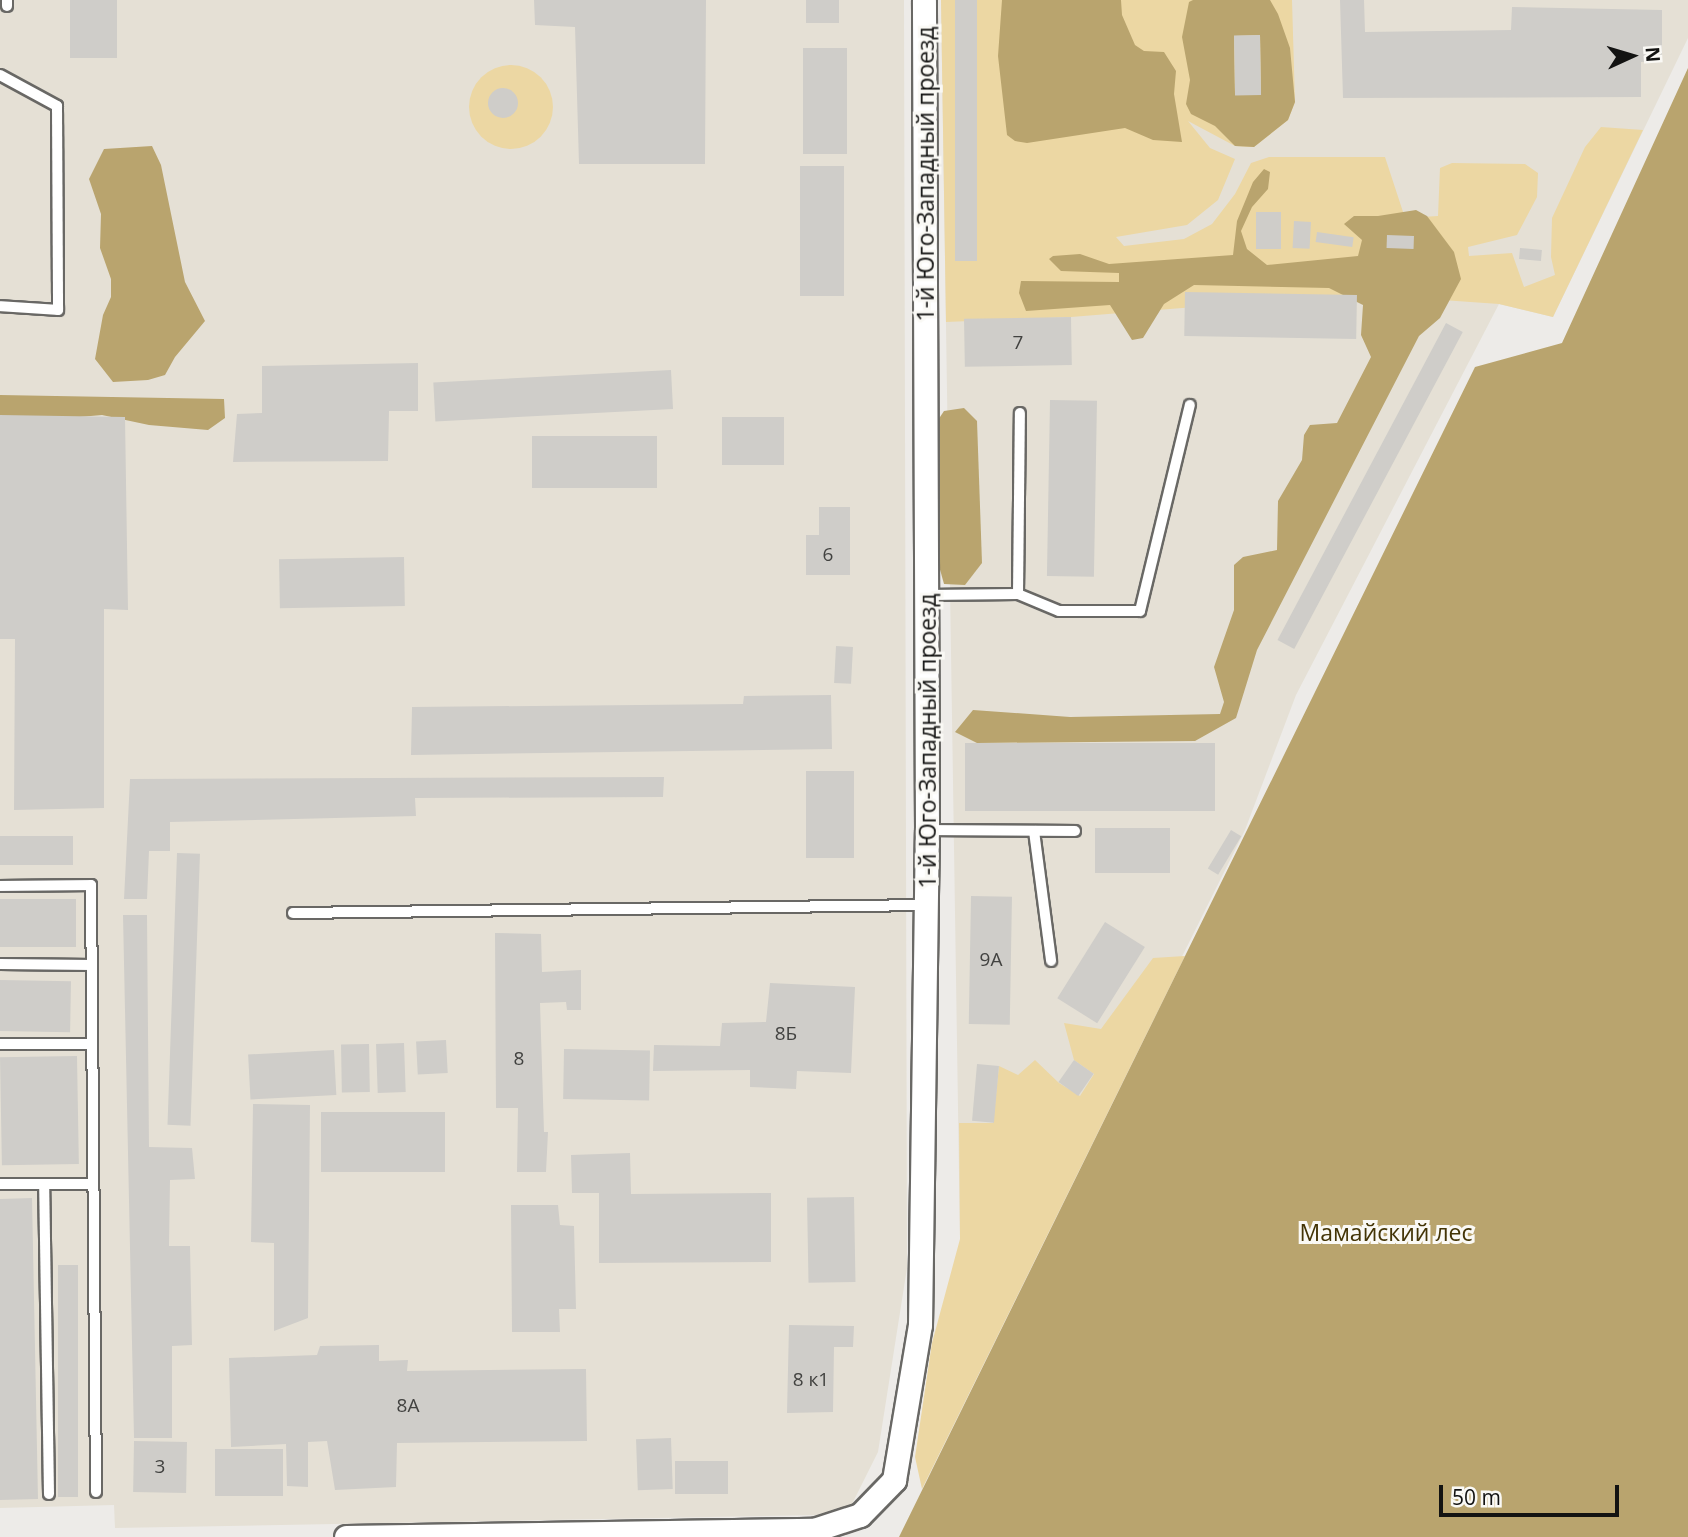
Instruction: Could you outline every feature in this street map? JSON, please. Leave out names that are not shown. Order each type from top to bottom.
[{"type":"street","name":"1-й Юго-Западный проезд","points":[[718,1534],[814,1530],[860,1516],[894,1480],[920,1325],[927,830],[924,0]]},
{"type":"street","points":[[346,1537],[718,1534]]},
{"type":"lane","points":[[0,75],[57,106],[58,310],[0,306]]},
{"type":"lane","points":[[927,595],[1018,594],[1059,611],[1140,611],[1191,405]]},
{"type":"lane","points":[[1018,594],[1020,413]]},
{"type":"lane","points":[[927,830],[1075,831]]},
{"type":"lane","points":[[1034,831],[1051,961]]},
{"type":"lane","points":[[0,886],[91,885],[96,1492]]},
{"type":"lane","points":[[293,913],[926,905]]},
{"type":"lane","points":[[0,964],[92,965]]},
{"type":"lane","points":[[0,1044],[92,1044]]},
{"type":"lane","points":[[0,1184],[93,1184]]},
{"type":"lane","points":[[44,1184],[49,1494]]},
{"type":"shaded area","points":[[0,0],[904,0],[907,1268],[878,1452],[851,1506],[821,1515],[115,1528],[114,1505],[0,1508]]},
{"type":"shaded area","points":[[941,0],[1688,0],[1688,38],[1553,317],[1499,304],[1296,695],[1245,830],[1043,1236],[960,1239]]},
{"type":"shaded area","points":[[941,0],[1292,0],[1295,102],[1288,120],[1254,147],[1235,146],[1188,121],[1210,148],[1235,159],[1218,200],[1187,225],[1116,237],[1124,246],[1184,239],[1212,224],[1235,194],[1251,163],[1269,157],[1385,157],[1405,218],[1438,216],[1440,168],[1452,163],[1525,164],[1538,173],[1537,197],[1517,235],[1468,247],[1469,256],[1512,253],[1524,287],[1555,275],[1551,257],[1552,218],[1585,147],[1601,127],[1643,130],[1553,317],[1499,304],[1357,294],[1071,317],[946,322]]},
{"type":"shaded area","points":[[511,65],[527,68],[541,77],[550,91],[553,107],[550,123],[541,137],[527,146],[511,149],[495,146],[481,137],[472,123],[469,107],[472,91],[481,77],[495,68]]},
{"type":"shaded area","points":[[1185,956],[922,1489],[915,1457],[932,1343],[960,1239],[959,1123],[993,1123],[999,1066],[1018,1075],[1035,1060],[1059,1083],[1080,1096],[1094,1074],[1074,1060],[1064,1023],[1101,1029],[1153,958]]},
{"type":"green space","points":[[1002,0],[1121,0],[1122,15],[1135,45],[1144,51],[1164,52],[1176,71],[1174,94],[1182,142],[1153,140],[1125,128],[1027,143],[1015,141],[1007,135],[998,56]]},
{"type":"green space","points":[[1270,0],[1278,14],[1290,48],[1295,102],[1288,120],[1254,147],[1235,146],[1215,126],[1191,114],[1186,104],[1190,80],[1182,37],[1189,2]],"holes":[[[1260,35],[1261,94],[1235,95],[1234,36]]]},
{"type":"green space","name":"Мамайский лес","points":[[1688,68],[1688,1537],[899,1537],[1475,367],[1562,343]]},
{"type":"green space","points":[[152,146],[161,165],[185,282],[205,321],[175,357],[165,375],[148,380],[113,382],[95,359],[103,315],[111,297],[111,279],[100,248],[101,214],[89,179],[104,149]]},
{"type":"green space","points":[[1264,169],[1270,172],[1268,189],[1252,207],[1241,231],[1247,249],[1267,265],[1358,256],[1362,240],[1344,224],[1354,216],[1378,216],[1416,210],[1427,216],[1454,252],[1461,279],[1440,318],[1419,336],[1257,650],[1236,718],[1195,741],[977,743],[955,732],[973,710],[1070,717],[1220,714],[1224,702],[1214,667],[1234,610],[1234,565],[1243,557],[1277,550],[1278,501],[1302,460],[1304,435],[1310,425],[1337,423],[1371,357],[1361,335],[1363,305],[1329,288],[1194,285],[1164,304],[1143,338],[1132,340],[1110,305],[1026,311],[1019,293],[1021,281],[1119,282],[1119,273],[1061,271],[1049,259],[1053,256],[1080,254],[1109,264],[1233,255],[1237,221],[1253,182]]},
{"type":"green space","points":[[0,395],[224,399],[225,418],[208,430],[149,425],[102,415],[0,424]]},
{"type":"green space","points":[[964,408],[977,421],[982,563],[965,585],[944,584],[939,566],[938,420],[944,411]]},
{"type":"building","points":[[70,0],[117,0],[117,58],[70,58]]},
{"type":"building","points":[[534,0],[706,0],[705,164],[579,164],[575,27],[535,25]]},
{"type":"building","points":[[806,0],[839,0],[839,23],[806,23]]},
{"type":"building","points":[[955,0],[977,0],[977,261],[955,261]]},
{"type":"building","points":[[1340,0],[1364,0],[1365,32],[1511,30],[1512,7],[1662,10],[1662,60],[1641,62],[1641,97],[1343,98]]},
{"type":"building","points":[[1234,35],[1260,35],[1261,95],[1235,95]]},
{"type":"building","points":[[803,48],[847,48],[847,154],[803,154]]},
{"type":"building","points":[[503,88],[514,92],[518,103],[514,114],[503,118],[492,114],[488,103],[492,92]]},
{"type":"building","points":[[800,166],[844,166],[844,296],[800,296]]},
{"type":"building","points":[[1256,212],[1281,212],[1281,249],[1256,249]]},
{"type":"building","points":[[1294,221],[1311,222],[1310,249],[1293,248]]},
{"type":"building","points":[[1317,232],[1354,237],[1352,247],[1316,242]]},
{"type":"building","points":[[1387,235],[1414,236],[1414,249],[1387,248]]},
{"type":"building","points":[[1520,248],[1542,250],[1541,261],[1519,259]]},
{"type":"building","points":[[1185,292],[1357,295],[1356,339],[1184,336]]},
{"type":"building","points":[[1071,317],[1072,365],[965,367],[964,319]]},
{"type":"building","points":[[1446,323],[1463,332],[1294,649],[1277,640]]},
{"type":"building","points":[[418,363],[418,411],[389,411],[388,461],[233,462],[237,414],[262,413],[262,366]]},
{"type":"building","points":[[671,370],[673,409],[435,421],[433,382]]},
{"type":"building","points":[[1050,400],[1097,401],[1094,577],[1047,576]]},
{"type":"building","points":[[0,415],[125,417],[128,610],[104,609],[104,808],[14,810],[15,639],[0,639]]},
{"type":"building","points":[[722,417],[784,417],[784,465],[722,465]]},
{"type":"building","points":[[532,436],[657,436],[657,488],[532,488]]},
{"type":"building","points":[[819,507],[850,507],[850,575],[806,575],[806,535],[819,535]]},
{"type":"building","points":[[404,557],[405,606],[280,608],[279,559]]},
{"type":"building","points":[[836,646],[853,647],[851,684],[834,683]]},
{"type":"building","points":[[831,695],[832,749],[411,755],[412,707],[743,704],[744,696]]},
{"type":"building","points":[[965,743],[1215,743],[1215,811],[965,811]]},
{"type":"building","points":[[806,771],[854,771],[854,858],[806,858]]},
{"type":"building","points":[[664,777],[663,797],[415,798],[416,816],[170,822],[170,851],[149,851],[147,899],[124,899],[130,779]]},
{"type":"building","points":[[1095,828],[1170,828],[1170,873],[1095,873]]},
{"type":"building","points":[[1231,830],[1241,836],[1218,875],[1208,869]]},
{"type":"building","points":[[0,836],[73,836],[73,865],[0,865]]},
{"type":"building","points":[[177,853],[200,854],[190,1126],[168,1125]]},
{"type":"building","points":[[971,896],[1012,897],[1010,1025],[969,1024]]},
{"type":"building","points":[[0,899],[76,899],[76,947],[0,947]]},
{"type":"building","points":[[123,915],[147,915],[149,1147],[192,1148],[195,1179],[170,1180],[169,1246],[190,1246],[192,1345],[172,1346],[172,1438],[134,1438]]},
{"type":"building","points":[[1105,922],[1145,947],[1097,1023],[1057,998]]},
{"type":"building","points":[[495,933],[541,934],[542,972],[581,970],[581,1010],[567,1010],[566,1002],[540,1003],[544,1132],[548,1132],[546,1172],[517,1172],[518,1108],[496,1108]]},
{"type":"building","points":[[0,980],[71,981],[70,1032],[0,1031]]},
{"type":"building","points":[[770,983],[855,987],[851,1073],[797,1071],[796,1089],[750,1087],[750,1070],[653,1071],[654,1045],[720,1046],[722,1023],[766,1022]]},
{"type":"building","points":[[446,1040],[448,1073],[418,1075],[416,1042]]},
{"type":"building","points":[[404,1043],[406,1092],[378,1093],[376,1044]]},
{"type":"building","points":[[341,1044],[369,1044],[370,1092],[342,1092]]},
{"type":"building","points":[[564,1049],[650,1051],[649,1100],[563,1099]]},
{"type":"building","points":[[334,1050],[336,1095],[250,1099],[248,1055]]},
{"type":"building","points":[[77,1056],[79,1164],[2,1165],[0,1057]]},
{"type":"building","points":[[1074,1060],[1094,1074],[1078,1096],[1059,1082]]},
{"type":"building","points":[[977,1064],[999,1066],[994,1123],[972,1121]]},
{"type":"building","points":[[253,1104],[310,1105],[308,1318],[274,1331],[274,1243],[251,1242]]},
{"type":"building","points":[[321,1112],[445,1112],[445,1172],[321,1172]]},
{"type":"building","points":[[630,1153],[631,1194],[771,1193],[771,1262],[599,1263],[599,1193],[572,1193],[571,1155]]},
{"type":"building","points":[[854,1197],[855,1282],[808,1283],[807,1198]]},
{"type":"building","points":[[32,1198],[38,1499],[0,1500],[0,1199]]},
{"type":"building","points":[[511,1205],[558,1205],[560,1225],[574,1226],[576,1309],[559,1309],[560,1332],[512,1332]]},
{"type":"building","points":[[58,1265],[78,1265],[78,1497],[58,1497]]},
{"type":"building","points":[[789,1325],[854,1326],[853,1347],[834,1347],[833,1412],[787,1413]]},
{"type":"building","points":[[379,1345],[379,1361],[408,1360],[407,1371],[586,1369],[587,1441],[397,1443],[396,1487],[335,1490],[327,1441],[308,1442],[308,1487],[287,1486],[286,1444],[231,1447],[229,1358],[317,1355],[320,1346]]},
{"type":"building","points":[[671,1438],[673,1489],[638,1490],[636,1439]]},
{"type":"building","points":[[134,1441],[187,1442],[186,1493],[133,1492]]},
{"type":"building","points":[[215,1449],[283,1449],[283,1496],[215,1496]]},
{"type":"building","points":[[675,1461],[728,1461],[728,1494],[675,1494]]}]
